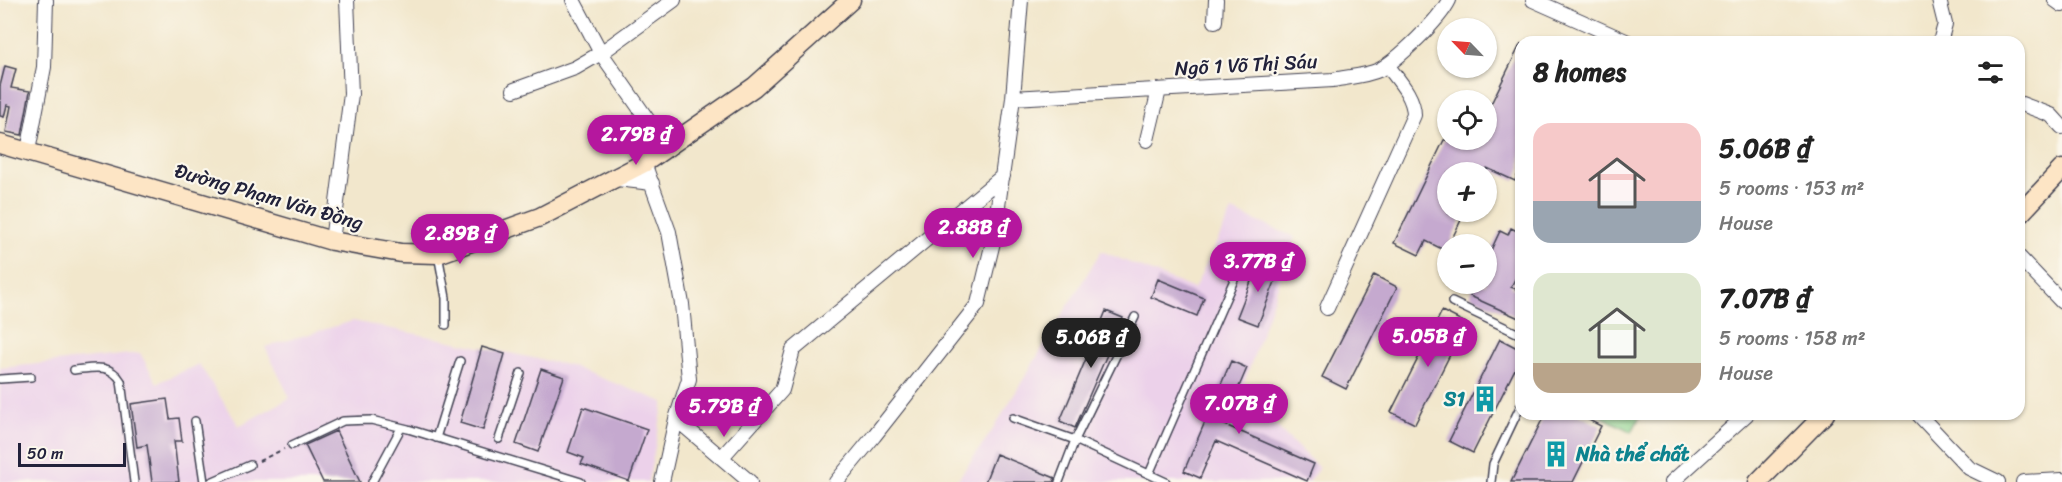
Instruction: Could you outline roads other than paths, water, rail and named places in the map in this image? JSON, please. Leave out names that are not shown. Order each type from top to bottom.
[{"type":"street","points":[[28,151],[44,67],[46,0]]},
{"type":"street","points":[[332,241],[351,94],[347,0]]},
{"type":"street","points":[[573,0],[602,53],[668,148]]},
{"type":"street","points":[[514,90],[575,68],[602,53],[674,0]]},
{"type":"street","name":"Đường Phạm Văn Đồng","points":[[0,144],[332,241],[400,253],[438,254],[540,217],[644,163],[754,87],[851,0]]},
{"type":"street","points":[[836,482],[978,303],[993,242],[1003,176],[1013,98],[1021,0]]},
{"type":"street","points":[[1215,21],[1216,0]]},
{"type":"street","name":"Ngõ 1 Võ Thị Sáu","points":[[1013,98],[1333,80],[1378,71],[1394,60],[1444,11],[1449,0]]},
{"type":"street","points":[[1533,0],[1614,36]]},
{"type":"street","points":[[1939,0],[1945,24],[1942,36]]},
{"type":"street","points":[[2055,0],[2062,5]]},
{"type":"street","points":[[1327,308],[1414,115],[1414,107],[1410,98],[1387,65]]},
{"type":"street","points":[[1147,140],[1159,90]]},
{"type":"street","points":[[2025,104],[2056,111],[2062,127]]},
{"type":"street","points":[[644,163],[669,232],[682,304],[689,379],[676,419],[662,482]]},
{"type":"street","points":[[2025,208],[2062,169]]},
{"type":"street","points":[[722,457],[782,390],[794,350],[1003,176]]},
{"type":"street","points":[[617,179],[652,183]]},
{"type":"street","points":[[2025,263],[2062,302]]},
{"type":"street","points":[[676,419],[750,482]]},
{"type":"street","points":[[1671,482],[1740,420]]},
{"type":"street","points":[[1758,482],[1819,420]]},
{"type":"street","points":[[1924,420],[1979,478],[1998,482]]},
{"type":"street","points":[[2023,482],[2062,480]]},
{"type":"lane","points":[[438,254],[446,298],[446,325]]},
{"type":"lane","points":[[1149,474],[1237,273]]},
{"type":"lane","points":[[1452,302],[1515,333]]},
{"type":"lane","points":[[1059,482],[1076,440],[1135,317]]},
{"type":"lane","points":[[436,438],[460,362]]},
{"type":"lane","points":[[74,370],[99,368],[111,370],[121,381],[134,482]]},
{"type":"lane","points":[[499,439],[521,373]]},
{"type":"lane","points":[[0,379],[31,377]]},
{"type":"lane","points":[[1013,418],[1076,440],[1166,482]]},
{"type":"lane","points":[[1491,482],[1493,464],[1515,418]]},
{"type":"lane","points":[[292,445],[343,421],[371,420],[581,482]]},
{"type":"lane","points":[[195,422],[204,482]]},
{"type":"lane","points":[[372,482],[401,428]]},
{"type":"lane","points":[[211,482],[250,465]]},
{"type":"place","name":"S1","points":[[1485,399]]},
{"type":"place","name":"Nhà thể chất","points":[[1556,454]]}]
